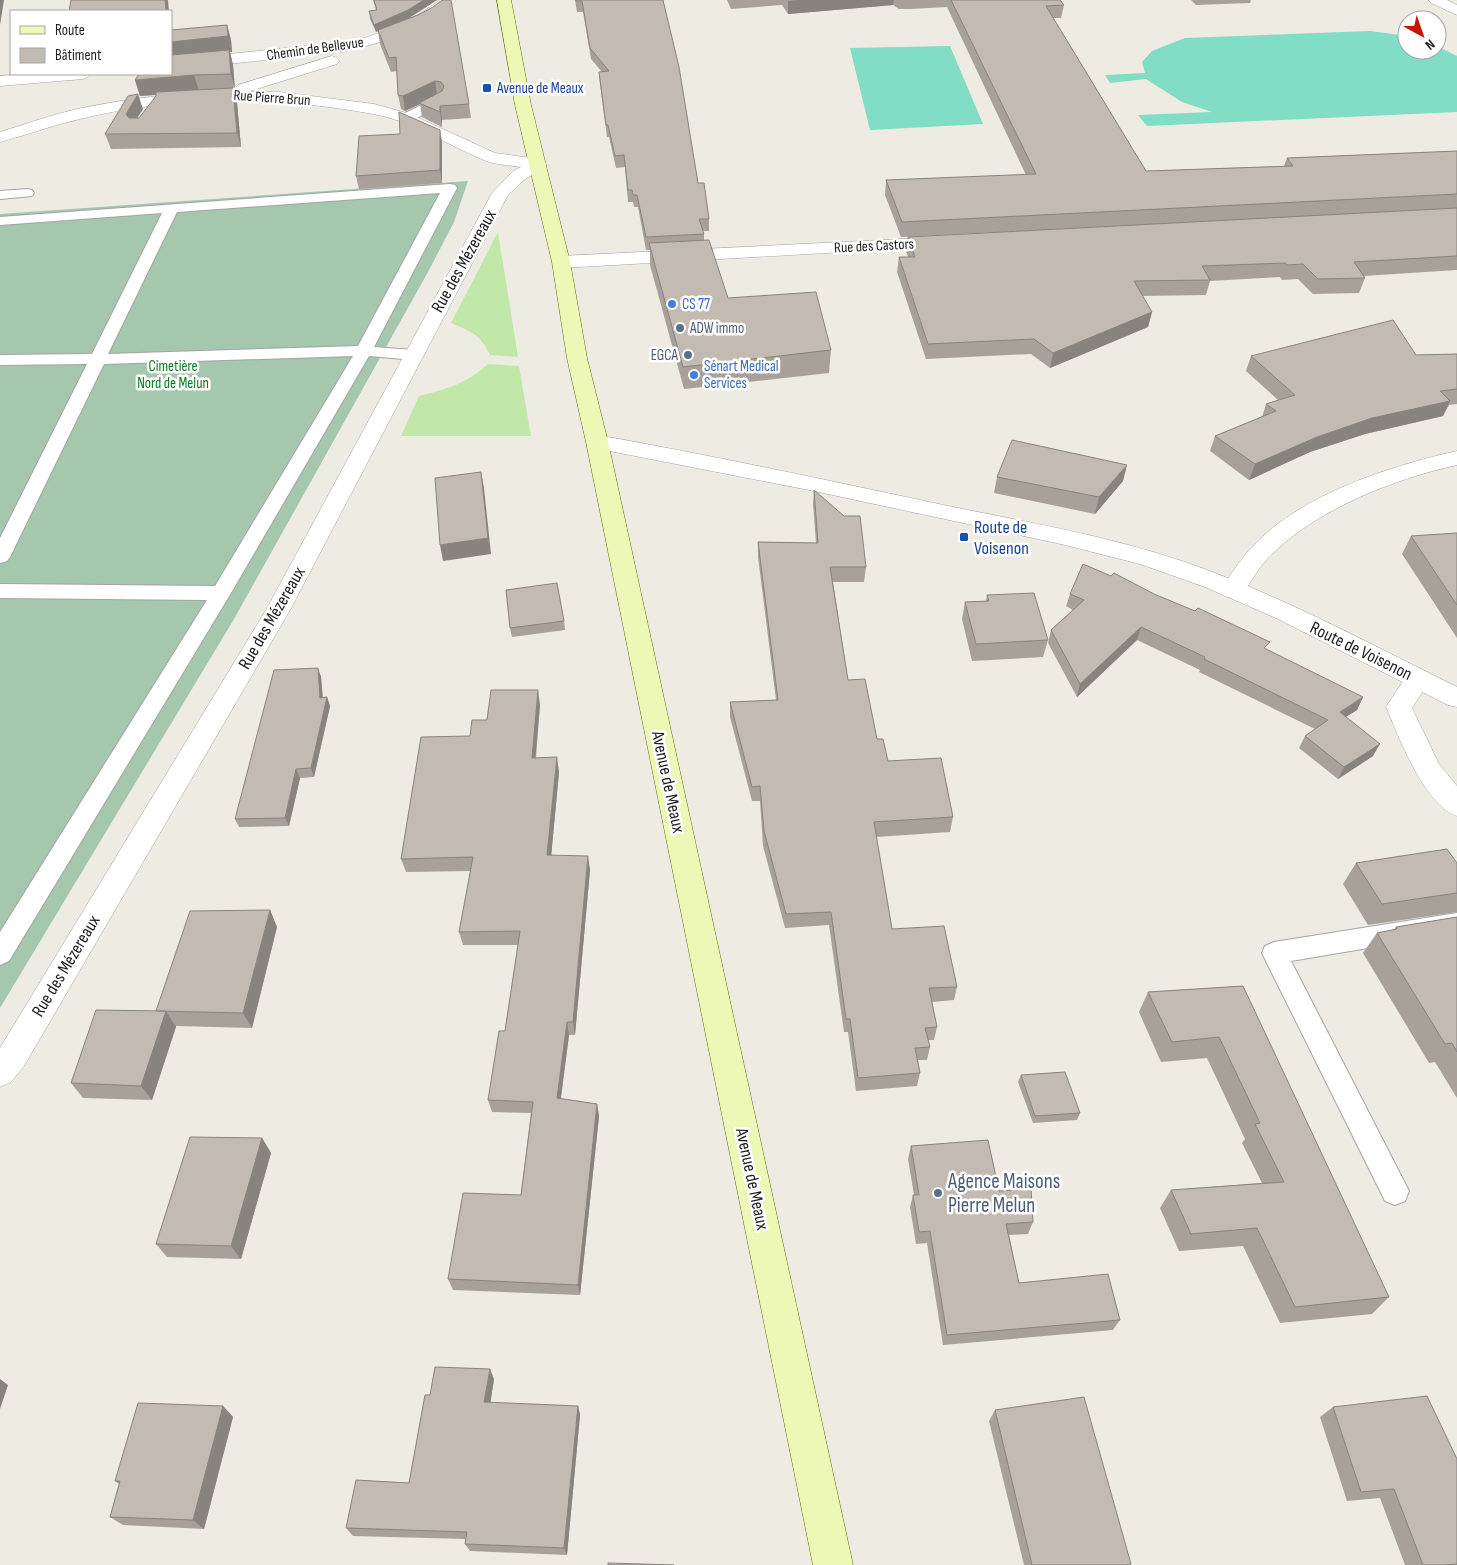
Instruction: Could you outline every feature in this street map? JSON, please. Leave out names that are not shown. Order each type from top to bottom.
[{"type":"main road","name":"Avenue de Meaux","points":[[504,0],[523,105],[561,262],[577,358],[597,442],[833,1565]]},
{"type":"street","name":"Chemin de Bellevue","points":[[172,65],[312,51],[365,43],[400,32],[449,0]]},
{"type":"street","points":[[1436,0],[1457,11]]},
{"type":"street","points":[[201,96],[254,86],[325,62],[351,56],[376,46],[400,32]]},
{"type":"street","points":[[312,51],[323,53],[328,57],[325,62]]},
{"type":"street","points":[[0,82],[73,75]]},
{"type":"street","name":"Rue Pierre Brun","points":[[0,138],[78,114],[150,107],[201,96],[279,97],[350,105],[406,118],[438,131],[491,157],[538,164]]},
{"type":"street","name":"Rue des Mézereaux","points":[[0,1072],[13,1056],[278,610],[501,193],[519,175],[538,164]]},
{"type":"street","name":"Rue des Castors","points":[[561,262],[959,241]]},
{"type":"street","name":"Route de Voisenon","points":[[597,442],[736,466],[1113,548],[1178,569],[1233,590],[1457,698]]},
{"type":"street","points":[[1233,590],[1239,578],[1274,538],[1329,502],[1381,481],[1457,458]]},
{"type":"street","points":[[1418,679],[1399,707],[1428,770],[1457,805]]},
{"type":"lane","points":[[406,118],[438,101]]},
{"type":"lane","points":[[0,221],[450,188],[364,351],[221,593],[0,954]]},
{"type":"lane","points":[[0,195],[28,193]]},
{"type":"lane","points":[[0,557],[172,208]]},
{"type":"lane","points":[[0,360],[364,351],[414,355]]},
{"type":"lane","points":[[0,591],[221,593]]},
{"type":"lane","points":[[1395,1191],[1274,953],[1457,923]]},
{"type":"green space","points":[[1370,31],[1397,35],[1397,60],[1447,60],[1447,51],[1457,56],[1457,112],[1147,126],[1138,115],[1212,112],[1182,102],[1146,79],[1110,83],[1105,75],[1145,73],[1142,62],[1152,51],[1185,38]]},
{"type":"green space","points":[[950,46],[983,124],[870,130],[850,48]]},
{"type":"green space","name":"Cimetière Nord de Melun","points":[[468,181],[454,222],[428,272],[234,619],[0,1008],[0,214]]},
{"type":"green space","points":[[498,232],[518,357],[490,355],[483,342],[475,334],[451,323]]},
{"type":"green space","points":[[488,364],[519,366],[531,436],[401,436],[419,396],[456,385]]},
{"type":"building","points":[[71,0],[165,0],[166,10],[69,10]]},
{"type":"building","points":[[374,0],[424,0],[408,10],[374,25],[369,11],[377,10]]},
{"type":"building","points":[[442,0],[451,0],[469,104],[440,106],[440,112],[419,103],[442,91],[444,86],[441,82],[435,81],[403,96],[398,95],[396,57],[389,58],[378,30],[418,15]]},
{"type":"building","points":[[576,0],[663,0],[679,67],[698,183],[704,183],[709,219],[699,219],[704,234],[646,237],[637,195],[633,195],[632,190],[628,190],[624,155],[615,156],[608,125],[606,125],[599,72],[609,71],[590,48],[582,1]]},
{"type":"building","points":[[951,0],[1060,0],[1064,5],[1046,6],[1146,171],[1293,166],[1287,158],[1457,151],[1457,194],[902,222],[886,180],[1036,174]]},
{"type":"building","points":[[227,25],[228,36],[172,42],[172,30]]},
{"type":"building","points":[[229,50],[231,74],[135,80],[138,75],[172,75],[172,55]]},
{"type":"building","points":[[233,88],[237,133],[105,134],[128,96],[138,94],[126,114],[129,118],[139,118],[156,96],[156,92]]},
{"type":"building","points":[[399,112],[440,130],[440,170],[356,176],[359,136],[400,134]]},
{"type":"building","points":[[1457,208],[1457,256],[1354,262],[1365,278],[1318,279],[1303,264],[1287,265],[1285,263],[1202,266],[1210,280],[1134,281],[1152,312],[1053,353],[1034,339],[928,344],[899,257],[915,257],[908,237]]},
{"type":"building","points":[[709,240],[728,298],[816,292],[831,350],[683,367],[649,243]]},
{"type":"building","points":[[1393,320],[1416,355],[1457,354],[1457,389],[1440,391],[1450,401],[1372,418],[1317,437],[1255,464],[1215,436],[1276,411],[1266,404],[1295,395],[1251,356]]},
{"type":"building","points":[[1012,440],[1127,465],[1099,497],[997,477]]},
{"type":"building","points":[[481,472],[488,538],[440,545],[435,478]]},
{"type":"building","points":[[814,490],[844,516],[860,516],[866,567],[830,567],[848,680],[865,679],[877,739],[883,739],[888,761],[941,758],[953,817],[874,822],[892,929],[944,926],[957,987],[929,988],[937,1027],[925,1028],[930,1047],[915,1048],[920,1073],[858,1078],[850,1019],[846,1019],[831,912],[786,914],[764,831],[760,786],[752,787],[730,702],[778,700],[758,542],[818,543]]},
{"type":"building","points":[[1457,533],[1457,605],[1411,536]]},
{"type":"building","points":[[1083,564],[1111,576],[1114,573],[1154,594],[1195,611],[1198,608],[1270,642],[1264,648],[1363,697],[1340,712],[1380,744],[1344,767],[1305,736],[1328,720],[1204,659],[1205,657],[1141,627],[1080,684],[1051,630],[1084,600],[1070,594]]},
{"type":"building","points":[[557,583],[564,621],[510,628],[506,590]]},
{"type":"building","points":[[1034,593],[1048,640],[976,644],[965,602],[989,601],[987,595]]},
{"type":"building","points":[[318,668],[320,698],[327,697],[311,768],[296,769],[285,818],[235,819],[274,670]]},
{"type":"building","points":[[491,690],[538,690],[532,758],[557,757],[547,855],[588,856],[573,1022],[567,1022],[557,1098],[597,1104],[578,1285],[448,1279],[463,1193],[521,1195],[533,1102],[488,1100],[499,1031],[505,1031],[520,931],[459,932],[473,857],[401,859],[421,737],[470,736],[472,720],[487,720]]},
{"type":"building","points":[[1447,849],[1457,863],[1457,893],[1382,904],[1356,863]]},
{"type":"building","points":[[270,910],[243,1013],[156,1011],[190,911]]},
{"type":"building","points":[[1457,917],[1457,1052],[1452,1043],[1445,1044],[1377,933],[1397,929],[1396,927]]},
{"type":"building","points":[[1243,986],[1389,1297],[1295,1307],[1257,1228],[1191,1234],[1171,1190],[1284,1182],[1255,1124],[1260,1123],[1219,1037],[1172,1042],[1148,992]]},
{"type":"building","points":[[96,1010],[166,1011],[141,1086],[71,1083]]},
{"type":"building","points":[[1065,1072],[1080,1113],[1035,1116],[1021,1075]]},
{"type":"building","points":[[190,1137],[262,1138],[231,1246],[156,1244]]},
{"type":"building","points":[[988,1140],[999,1191],[1031,1189],[1033,1222],[1006,1224],[1019,1283],[1108,1274],[1120,1320],[947,1335],[930,1231],[919,1232],[913,1195],[919,1195],[911,1146]]},
{"type":"building","points":[[435,1367],[490,1369],[484,1402],[578,1406],[564,1548],[465,1544],[467,1532],[346,1528],[356,1480],[409,1483],[425,1395],[430,1395]]},
{"type":"building","points":[[1427,1396],[1457,1459],[1457,1564],[1423,1565],[1394,1489],[1361,1492],[1333,1407]]},
{"type":"building","points":[[1084,1397],[1131,1564],[1032,1565],[995,1410]]},
{"type":"building","points":[[138,1403],[223,1406],[193,1520],[110,1517],[120,1481],[115,1481]]},
{"type":"building","points":[[608,1563],[674,1565],[608,1565]]},
{"type":"place","name":"Avenue de Meaux","points":[[487,88]]},
{"type":"place","name":"CS 77","points":[[672,304]]},
{"type":"place","name":"ADW immo","points":[[680,328]]},
{"type":"place","name":"EGCA","points":[[688,355]]},
{"type":"place","name":"Sénart Medical Services","points":[[694,375]]},
{"type":"place","name":"Route de Voisenon","points":[[964,537]]},
{"type":"place","name":"Agence Maisons Pierre Melun","points":[[938,1193]]}]
